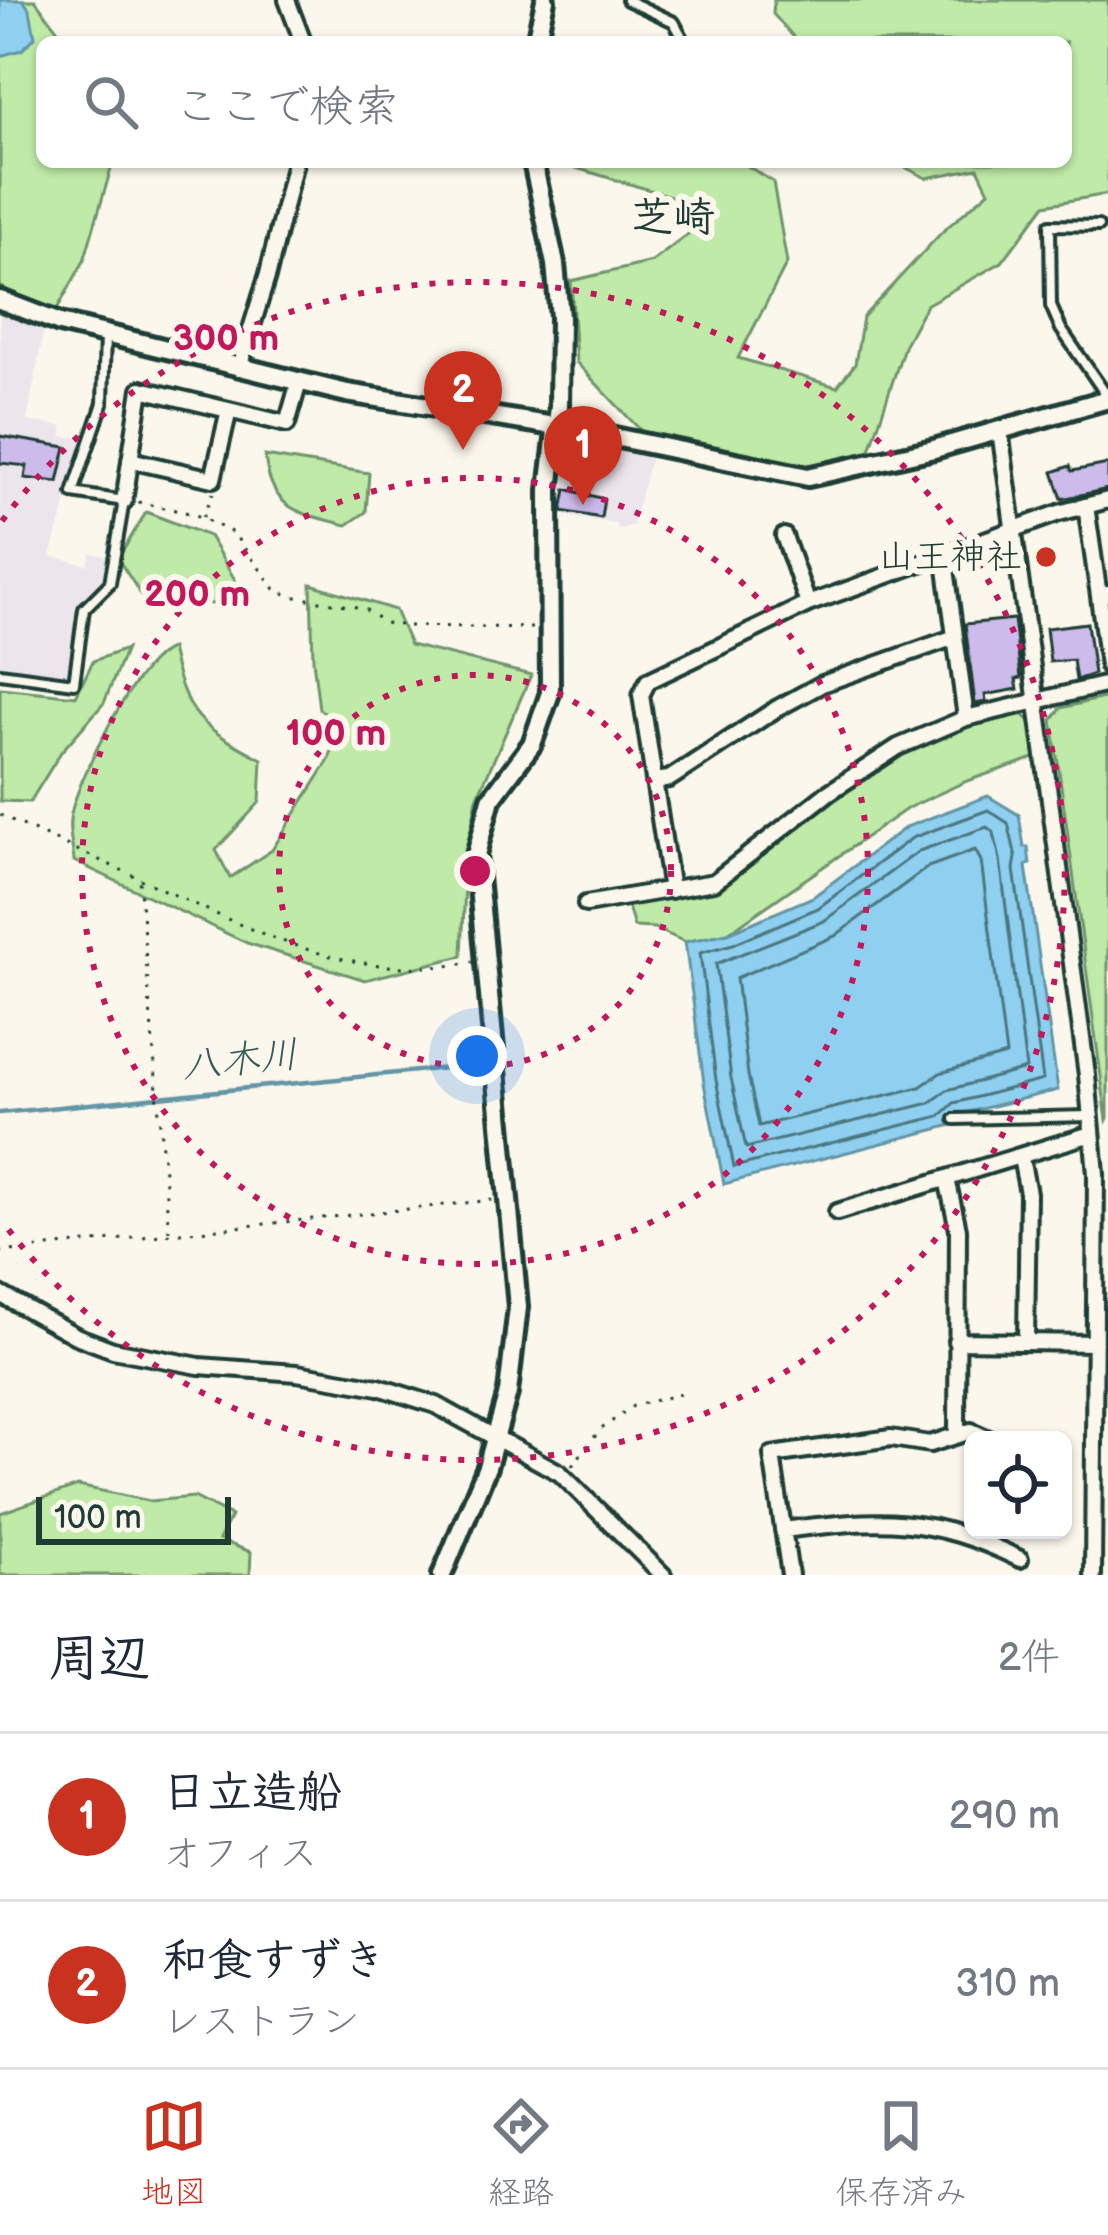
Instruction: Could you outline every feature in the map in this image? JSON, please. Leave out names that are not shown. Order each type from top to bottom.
[{"type":"street","points":[[287,0],[301,36]]},
{"type":"street","points":[[537,36],[545,0]]},
{"type":"street","points":[[239,368],[294,168]]},
{"type":"street","points":[[442,1575],[487,1467],[516,1349],[518,1307],[509,1198],[476,868],[478,836],[491,799],[540,728],[550,694],[549,490],[558,428],[558,290],[534,168]]},
{"type":"street","points":[[0,300],[105,335],[377,400],[558,428],[808,477],[1108,398]]},
{"type":"street","points":[[124,501],[141,389],[287,424],[299,382]]},
{"type":"street","points":[[130,460],[213,479],[230,410]]},
{"type":"street","points":[[1000,430],[1091,1134],[1102,1174],[1095,1343],[1101,1407],[1093,1575]]},
{"type":"street","points":[[671,890],[641,695],[648,681],[808,604],[1108,500]]},
{"type":"street","points":[[1086,506],[1103,594],[1108,666]]},
{"type":"street","points":[[784,536],[808,604]]},
{"type":"street","points":[[944,554],[966,718]]},
{"type":"street","points":[[655,781],[669,779],[823,684],[955,637]]},
{"type":"street","points":[[586,904],[714,882],[829,793],[898,747],[966,718],[1108,684]]},
{"type":"street","points":[[837,1212],[1091,1134]]},
{"type":"street","points":[[1021,1158],[1028,1193],[1026,1341]]},
{"type":"street","points":[[946,1179],[958,1229],[957,1433]]},
{"type":"street","points":[[0,1294],[76,1336],[113,1350],[199,1366],[297,1373],[379,1387],[436,1405],[560,1473],[663,1575]]},
{"type":"street","points":[[956,1341],[1095,1343]]},
{"type":"street","points":[[790,1575],[772,1455],[891,1438],[930,1444],[964,1433]]},
{"type":"street","points":[[783,1530],[857,1521],[912,1522],[978,1538],[1021,1559]]},
{"type":"lane","points":[[627,0],[674,22],[682,36]]},
{"type":"lane","points":[[1098,226],[1050,225],[1051,306],[1061,329],[1108,398]]},
{"type":"lane","points":[[0,673],[74,682],[84,608],[110,583],[124,501],[73,493],[104,403],[105,335]]},
{"type":"lane","points":[[956,1119],[1090,1116]]},
{"type":"path","points":[[203,518],[215,488],[213,479]]},
{"type":"path","points":[[124,501],[175,509],[232,533],[275,589],[290,596],[363,608],[385,622],[408,626],[550,628]]},
{"type":"path","points":[[0,815],[282,944],[382,968],[434,970],[484,960]]},
{"type":"path","points":[[139,878],[170,1233]]},
{"type":"path","points":[[0,1252],[509,1198]]},
{"type":"path","points":[[560,1473],[576,1463],[601,1430],[633,1406],[684,1393]]},
{"type":"shaded area","points":[[0,313],[44,329],[27,421],[62,426],[62,436],[85,439],[51,556],[87,565],[91,553],[110,557],[104,584],[78,604],[68,678],[0,669]]},
{"type":"shaded area","points":[[570,440],[651,456],[633,525],[619,530],[616,524],[556,514],[561,446]]},
{"type":"green space","points":[[0,0],[35,0],[62,36],[36,36],[36,168],[111,168],[84,261],[56,311],[0,287]]},
{"type":"green space","points":[[774,0],[1108,0],[1108,194],[1045,205],[1002,262],[926,305],[905,344],[869,453],[795,468],[643,433],[576,362],[571,281],[652,262],[691,232],[680,199],[576,168],[751,168],[773,182],[787,263],[738,358],[837,387],[855,364],[863,317],[943,231],[989,191],[978,168],[1072,168],[1072,36],[793,36],[773,14]]},
{"type":"green space","points":[[907,168],[978,168],[926,178]]},
{"type":"green space","points":[[265,456],[369,473],[366,512],[347,525],[291,507],[274,489]]},
{"type":"green space","points":[[146,512],[209,536],[238,585],[225,605],[143,598],[118,559]]},
{"type":"green space","points":[[311,584],[395,610],[410,645],[531,675],[477,798],[466,859],[462,956],[365,980],[247,943],[74,861],[70,819],[85,775],[126,696],[157,657],[171,649],[183,690],[199,718],[262,759],[260,802],[216,850],[230,878],[272,850],[329,760],[340,723],[319,709]]},
{"type":"green space","points":[[126,649],[104,703],[61,752],[30,802],[0,801],[0,688],[76,696],[93,661]]},
{"type":"green space","points":[[1108,697],[1107,1120],[1052,720],[1061,708]]},
{"type":"green space","points":[[1018,710],[1032,723],[1037,757],[908,808],[728,933],[685,942],[654,928],[634,927],[627,904],[719,886],[884,764],[957,730]]},
{"type":"green space","points":[[78,1486],[150,1501],[194,1497],[231,1516],[219,1540],[251,1552],[250,1575],[0,1575],[0,1513]]},
{"type":"water","points":[[0,0],[23,0],[35,37],[22,50],[0,56]]},
{"type":"water","points":[[988,796],[1019,815],[1024,847],[1028,847],[1030,864],[1026,866],[1058,1090],[956,1115],[956,1124],[724,1184],[704,1083],[685,942],[728,933],[813,897],[906,827]]},
{"type":"building","points":[[0,436],[66,447],[58,482],[25,478],[27,466],[0,463]]},
{"type":"building","points":[[1108,464],[1108,489],[1062,499],[1053,472]]},
{"type":"building","points":[[566,489],[604,499],[601,518],[562,511]]},
{"type":"building","points":[[1014,619],[1021,678],[1016,679],[1018,689],[985,695],[986,702],[975,704],[965,624]]},
{"type":"building","points":[[1087,623],[1094,674],[1076,680],[1073,660],[1050,662],[1046,628]]},
{"type":"waterway","name":"八木川","points":[[0,1113],[486,1064]]},
{"type":"place","name":"和食すずき","points":[[463,450]]},
{"type":"place","name":"日立造船","points":[[583,505]]},
{"type":"place","name":"山王神社","points":[[1046,557]]},
{"type":"district","name":"芝崎","points":[[673,218]]}]
